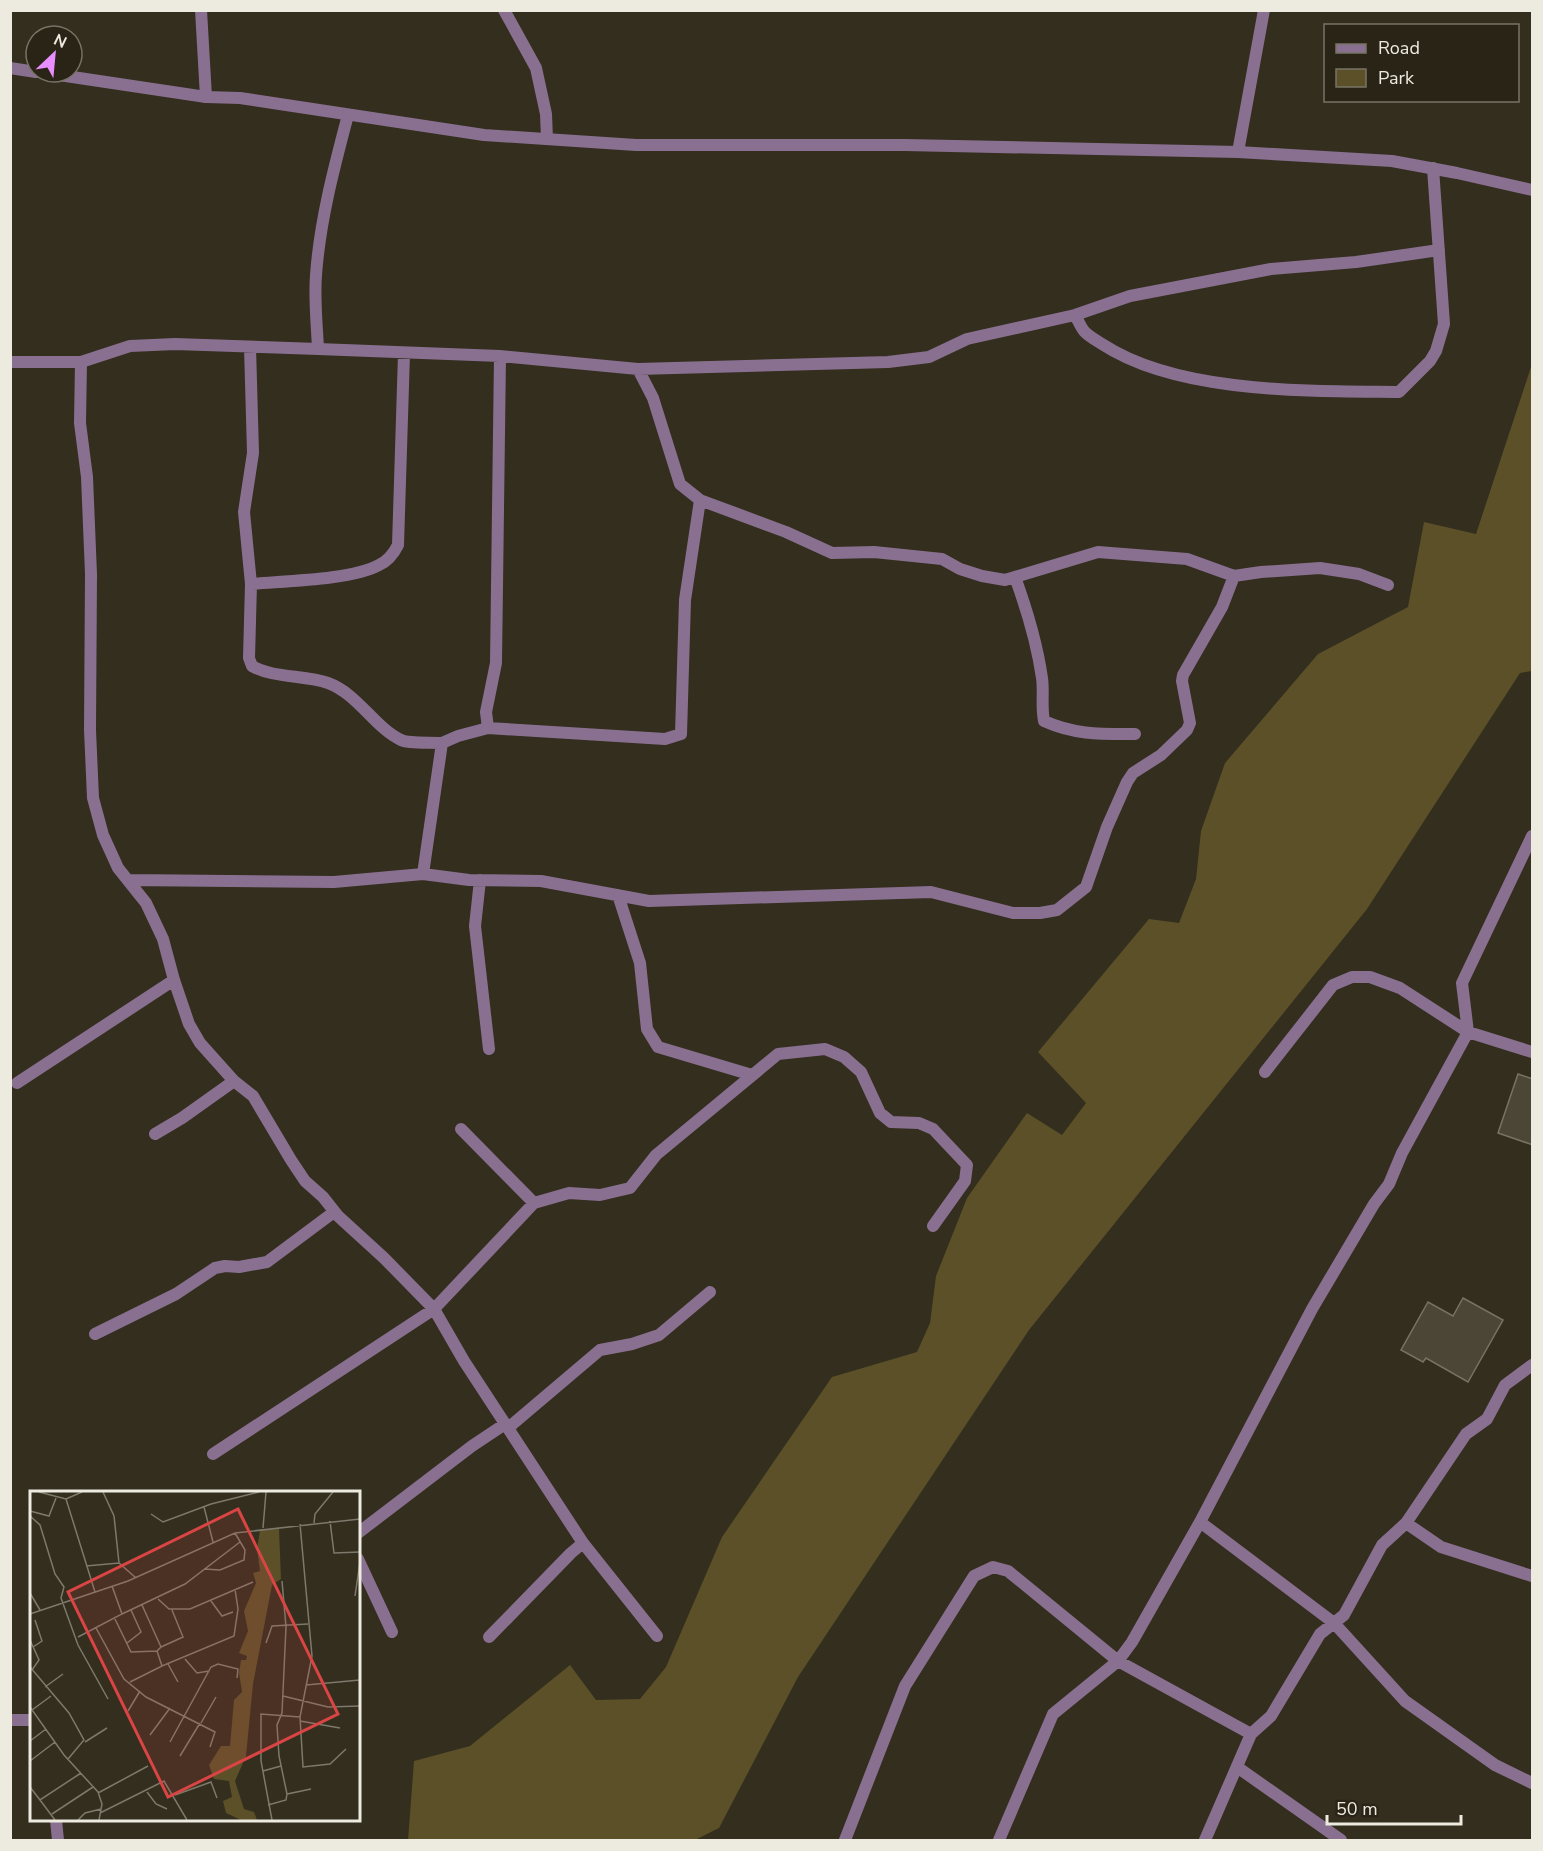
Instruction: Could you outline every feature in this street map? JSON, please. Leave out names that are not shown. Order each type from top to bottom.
[{"type":"street","points":[[201,10],[206,97]]},
{"type":"street","points":[[504,10],[536,68],[546,114],[547,139]]},
{"type":"street","points":[[1238,152],[1264,10]]},
{"type":"street","points":[[84,79],[206,97],[240,98],[484,135],[636,145],[905,145],[1238,152],[1392,161],[1533,190]]},
{"type":"street","points":[[318,349],[316,278],[324,208],[348,116]]},
{"type":"street","points":[[1075,315],[1085,333],[1117,354],[1193,379],[1294,391],[1399,392],[1430,362],[1436,351],[1444,324],[1433,168]]},
{"type":"street","points":[[10,362],[81,362],[130,346],[175,344],[500,356],[638,369],[888,362],[929,357],[967,339],[1075,315],[1130,296],[1271,269],[1356,262],[1439,250]]},
{"type":"street","points":[[250,347],[252,453],[244,512],[251,584],[249,658],[252,666],[259,670],[300,676],[330,684],[361,705],[374,719],[402,740],[442,743],[488,728],[665,740],[681,734],[685,600],[700,500]]},
{"type":"street","points":[[251,584],[357,574],[380,565],[395,550],[398,544],[404,354]]},
{"type":"street","points":[[488,728],[486,712],[496,663],[500,356]]},
{"type":"street","points":[[81,362],[80,423],[87,477],[91,574],[90,730],[93,798],[103,835],[118,868],[146,903],[163,939],[189,1024],[200,1043],[234,1081],[254,1096],[300,1174],[334,1212],[384,1258],[434,1310],[583,1543],[657,1636]]},
{"type":"street","points":[[638,369],[653,398],[680,484],[700,500],[786,532],[832,553],[874,552],[942,559],[960,569],[1005,580],[1098,552],[1187,559],[1234,576],[1320,568],[1359,574],[1388,585]]},
{"type":"street","points":[[128,880],[334,882],[423,874],[480,880],[541,881],[649,901],[931,892],[1013,913],[1041,914],[1057,910],[1086,887],[1107,827],[1133,773],[1161,755],[1187,730],[1190,723],[1182,681],[1222,607],[1234,576]]},
{"type":"street","points":[[1015,577],[1033,630],[1043,681],[1044,721],[1063,729],[1091,734],[1135,734]]},
{"type":"street","points":[[423,874],[442,743]]},
{"type":"street","points":[[999,1840],[1053,1714],[1118,1661],[1132,1642],[1200,1522],[1312,1309],[1374,1204],[1389,1184],[1402,1153],[1468,1032],[1462,983],[1533,836]]},
{"type":"street","points":[[480,880],[475,926],[489,1048]]},
{"type":"street","points":[[618,895],[640,963],[647,1029],[658,1047],[752,1076]]},
{"type":"street","points":[[1265,1072],[1333,985],[1352,977],[1370,977],[1400,988],[1468,1032],[1533,1052]]},
{"type":"street","points":[[17,1083],[174,980]]},
{"type":"street","points":[[213,1454],[434,1310],[534,1203],[569,1193],[600,1195],[630,1188],[656,1155],[778,1054],[825,1049],[844,1057],[861,1072],[880,1113],[891,1122],[919,1123],[933,1129],[967,1165],[965,1181],[933,1226]]},
{"type":"street","points":[[155,1134],[234,1081]]},
{"type":"street","points":[[461,1129],[534,1203]]},
{"type":"street","points":[[95,1334],[176,1294],[215,1268],[267,1262],[334,1212]]},
{"type":"street","points":[[360,1531],[472,1446],[507,1426],[600,1350],[632,1344],[659,1335],[710,1292]]},
{"type":"street","points":[[1205,1840],[1251,1734],[1271,1716],[1320,1634],[1344,1615],[1382,1545],[1406,1523],[1466,1434],[1487,1419],[1505,1385],[1533,1365]]},
{"type":"street","points":[[1200,1522],[1334,1623],[1405,1701],[1495,1765],[1533,1784]]},
{"type":"street","points":[[1406,1523],[1442,1547],[1533,1576]]},
{"type":"street","points":[[489,1637],[583,1543]]},
{"type":"street","points":[[360,1564],[392,1632]]},
{"type":"street","points":[[845,1840],[905,1686],[974,1576],[993,1567],[1008,1571],[1118,1661],[1251,1734]]},
{"type":"street","points":[[10,1720],[30,1720]]},
{"type":"street","points":[[1237,1767],[1341,1840]]},
{"type":"street","points":[[56,1821],[58,1840]]},
{"type":"green space","points":[[1532,364],[1532,671],[1520,673],[1367,909],[1029,1330],[798,1677],[719,1828],[695,1840],[408,1840],[414,1761],[470,1746],[570,1665],[596,1700],[640,1699],[666,1667],[722,1537],[832,1377],[917,1352],[930,1323],[936,1276],[967,1198],[1027,1113],[1062,1135],[1086,1103],[1038,1052],[1149,919],[1179,923],[1196,879],[1201,831],[1225,763],[1318,654],[1408,607],[1424,522],[1476,534]]},
{"type":"building","points":[[1518,1074],[1533,1079],[1533,1145],[1498,1133]]},
{"type":"building","points":[[1463,1298],[1503,1320],[1468,1382],[1426,1358],[1423,1362],[1401,1350],[1428,1302],[1453,1316]]}]
